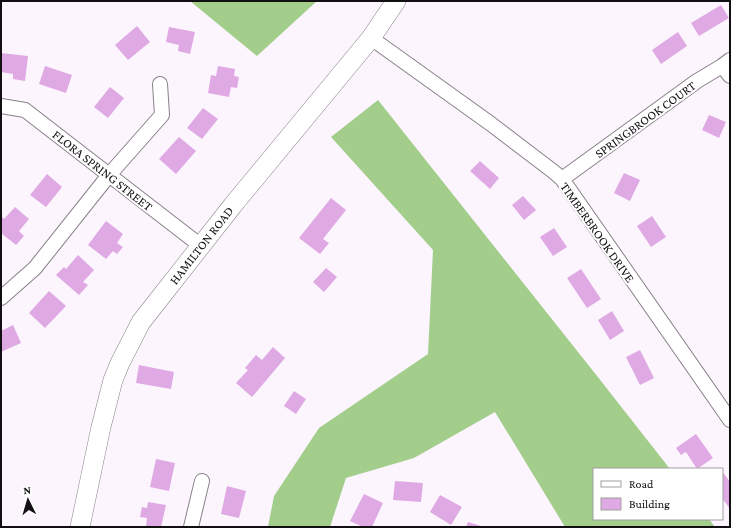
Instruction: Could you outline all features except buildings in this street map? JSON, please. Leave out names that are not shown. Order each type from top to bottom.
[{"type":"street","name":"HAMILTON ROAD","points":[[80,527],[101,427],[113,380],[141,322],[236,200],[371,38],[396,1]]},
{"type":"street","name":"TIMBERBROOK DRIVE","points":[[371,38],[491,124],[562,179],[730,420]]},
{"type":"street","name":"SPRINGBROOK COURT","points":[[562,179],[697,81],[727,68]]},
{"type":"street","points":[[1,298],[35,268],[109,174],[162,115],[160,84]]},
{"type":"street","name":"FLORA SPRING STREET","points":[[1,106],[26,110],[201,246]]},
{"type":"street","points":[[192,527],[202,481]]},
{"type":"green space","points":[[190,1],[317,1],[257,56]]},
{"type":"green space","points":[[378,100],[669,468],[593,468],[593,520],[710,520],[715,527],[565,527],[495,412],[414,458],[346,478],[330,527],[268,527],[274,496],[319,428],[428,354],[433,250],[331,137]]}]
